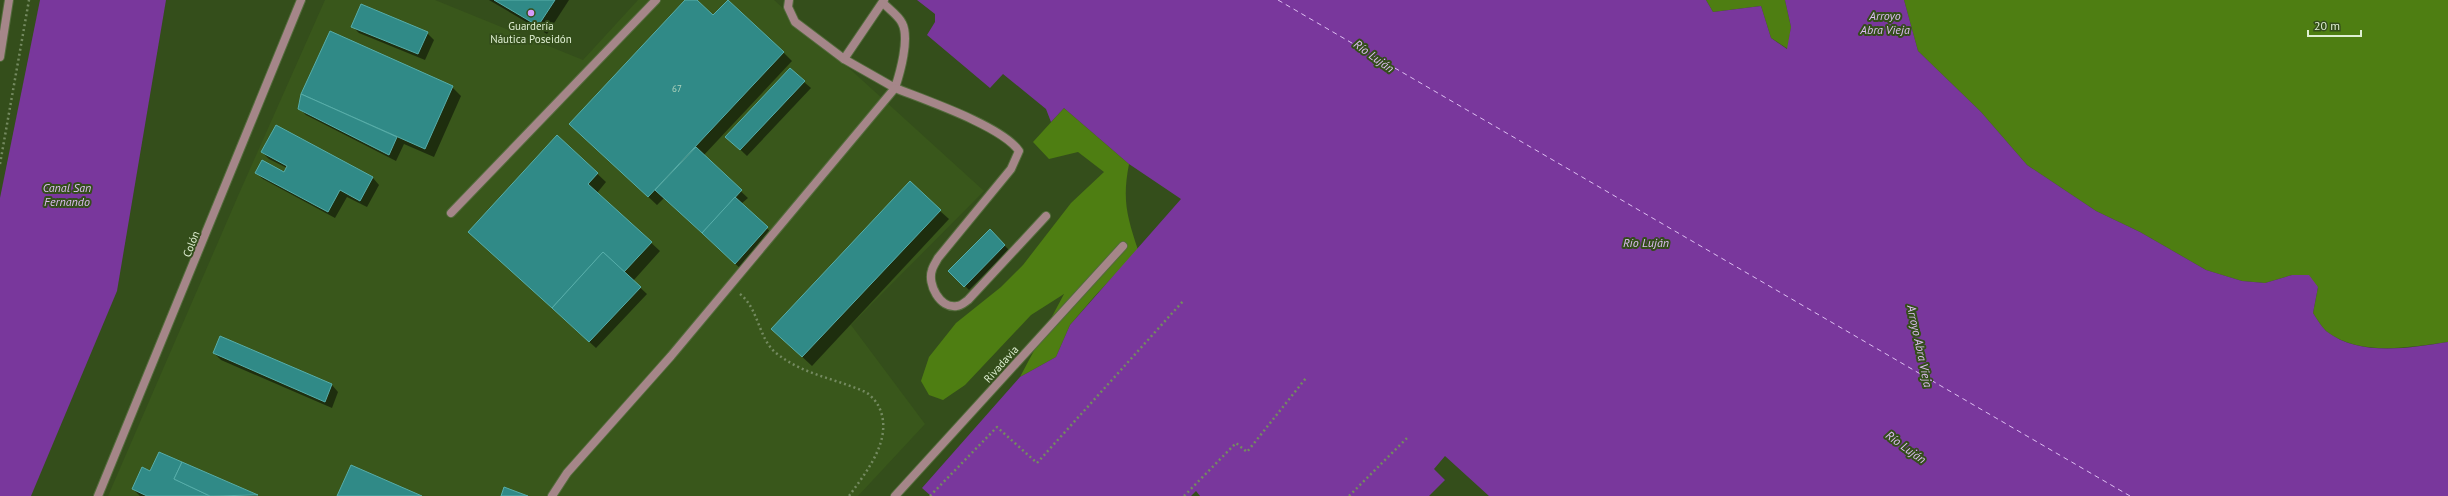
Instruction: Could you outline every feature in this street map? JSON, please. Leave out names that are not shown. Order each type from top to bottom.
[{"type":"street","points":[[0,57],[9,0]]},
{"type":"street","name":"Colón","points":[[98,496],[301,0]]},
{"type":"street","points":[[451,213],[656,0]]},
{"type":"street","points":[[789,0],[788,7],[795,22],[844,59],[895,88],[987,128],[1014,143],[1019,151],[1011,169],[938,258],[931,270],[931,284],[938,298],[951,306],[959,306],[968,300],[1046,216]]},
{"type":"street","points":[[552,496],[567,473],[671,356],[895,88],[899,74],[906,32],[902,22],[884,1],[844,59]]},
{"type":"street","name":"Rivadavia","points":[[895,496],[1123,246]]},
{"type":"path","points":[[0,164],[29,0]]},
{"type":"path","points":[[730,286],[744,297],[754,311],[764,335],[775,352],[801,369],[864,391],[876,401],[881,411],[882,436],[869,469],[849,496]]},
{"type":"path","points":[[930,496],[997,427],[1037,463],[1184,300]]},
{"type":"path","points":[[1184,496],[1236,443],[1247,452],[1306,378]]},
{"type":"path","points":[[1349,496],[1408,437]]},
{"type":"shaded area","points":[[325,0],[435,0],[583,60],[638,0],[774,0],[984,191],[851,325],[925,424],[858,496],[108,496]]},
{"type":"shaded area","points":[[1706,0],[1785,0],[1791,27],[1788,49],[1771,38],[1761,6],[1713,12]]},
{"type":"shaded area","points":[[1904,0],[2448,0],[2448,342],[2401,348],[2385,348],[2369,347],[2339,339],[2326,331],[2313,313],[2318,287],[2292,275],[2265,283],[2242,281],[2206,270],[2140,232],[2096,211],[2027,165],[1981,112],[1918,51]]},
{"type":"shaded area","points":[[1064,108],[1129,164],[1126,188],[1127,208],[1128,217],[1138,250],[1070,325],[1056,357],[1020,377],[1064,294],[1031,315],[965,385],[943,400],[929,395],[921,381],[929,357],[956,323],[1001,287],[1023,265],[1071,203],[1104,172],[1078,152],[1049,159],[1033,142]]},
{"type":"water","name":"Canal San Fernando","points":[[40,0],[166,0],[117,291],[31,496],[0,496],[0,198]]},
{"type":"water","name":"Río Luján","points":[[917,0],[1706,0],[1713,12],[1761,6],[1771,38],[1787,49],[1791,27],[1785,0],[1904,0],[1918,51],[1981,112],[2027,165],[2096,211],[2140,232],[2206,270],[2242,281],[2265,283],[2292,275],[2309,275],[2318,287],[2313,313],[2326,331],[2339,339],[2354,345],[2401,348],[2448,342],[2448,496],[1489,496],[1445,456],[1434,469],[1445,480],[1429,496],[1200,496],[1196,491],[1191,496],[931,496],[922,488],[1020,377],[1056,357],[1070,325],[1181,199],[1129,164],[1064,108],[1051,122],[1046,109],[1003,74],[990,88],[927,35],[935,22],[935,14]]},
{"type":"building","name":"Guardería Náutica Poseidón","points":[[494,0],[555,0],[538,26]]},
{"type":"building","points":[[685,0],[697,0],[713,15],[728,0],[784,52],[648,197],[569,124]]},
{"type":"building","points":[[361,4],[428,32],[418,54],[351,27]]},
{"type":"building","points":[[330,31],[453,86],[425,149],[301,94]]},
{"type":"building","points":[[790,68],[805,81],[740,150],[725,137]]},
{"type":"building","points":[[301,94],[397,137],[389,155],[298,109]]},
{"type":"building","points":[[276,125],[373,177],[360,201],[340,190],[328,212],[255,173],[262,160],[284,172],[287,166],[261,152]]},
{"type":"building","points":[[557,135],[598,173],[588,184],[652,242],[624,272],[603,252],[552,308],[468,232]]},
{"type":"building","points":[[696,147],[742,190],[702,233],[655,190]]},
{"type":"building","points":[[910,181],[941,210],[802,357],[771,329]]},
{"type":"building","points":[[735,197],[768,227],[735,264],[702,233]]},
{"type":"building","points":[[990,229],[1005,245],[964,287],[948,271]]},
{"type":"building","points":[[603,252],[641,287],[589,342],[552,308]]},
{"type":"building","points":[[220,336],[332,384],[325,402],[213,353]]},
{"type":"building","points":[[159,452],[182,462],[174,479],[210,496],[147,496],[132,489],[142,467],[150,471]]},
{"type":"building","points":[[182,462],[258,495],[210,496],[174,479]]},
{"type":"building","points":[[351,465],[422,496],[337,496]]},
{"type":"building","points":[[504,487],[528,496],[501,496]]},
{"type":"ferry route","points":[[1278,0],[2130,496]]},
{"type":"place","name":"Guardería Náutica Poseidón","points":[[531,13]]},
{"type":"water label","name":"Arroyo Abra Vieja","points":[[1885,22]]},
{"type":"water label","name":"Arroyo Abra Vieja","points":[[1920,346]]}]
